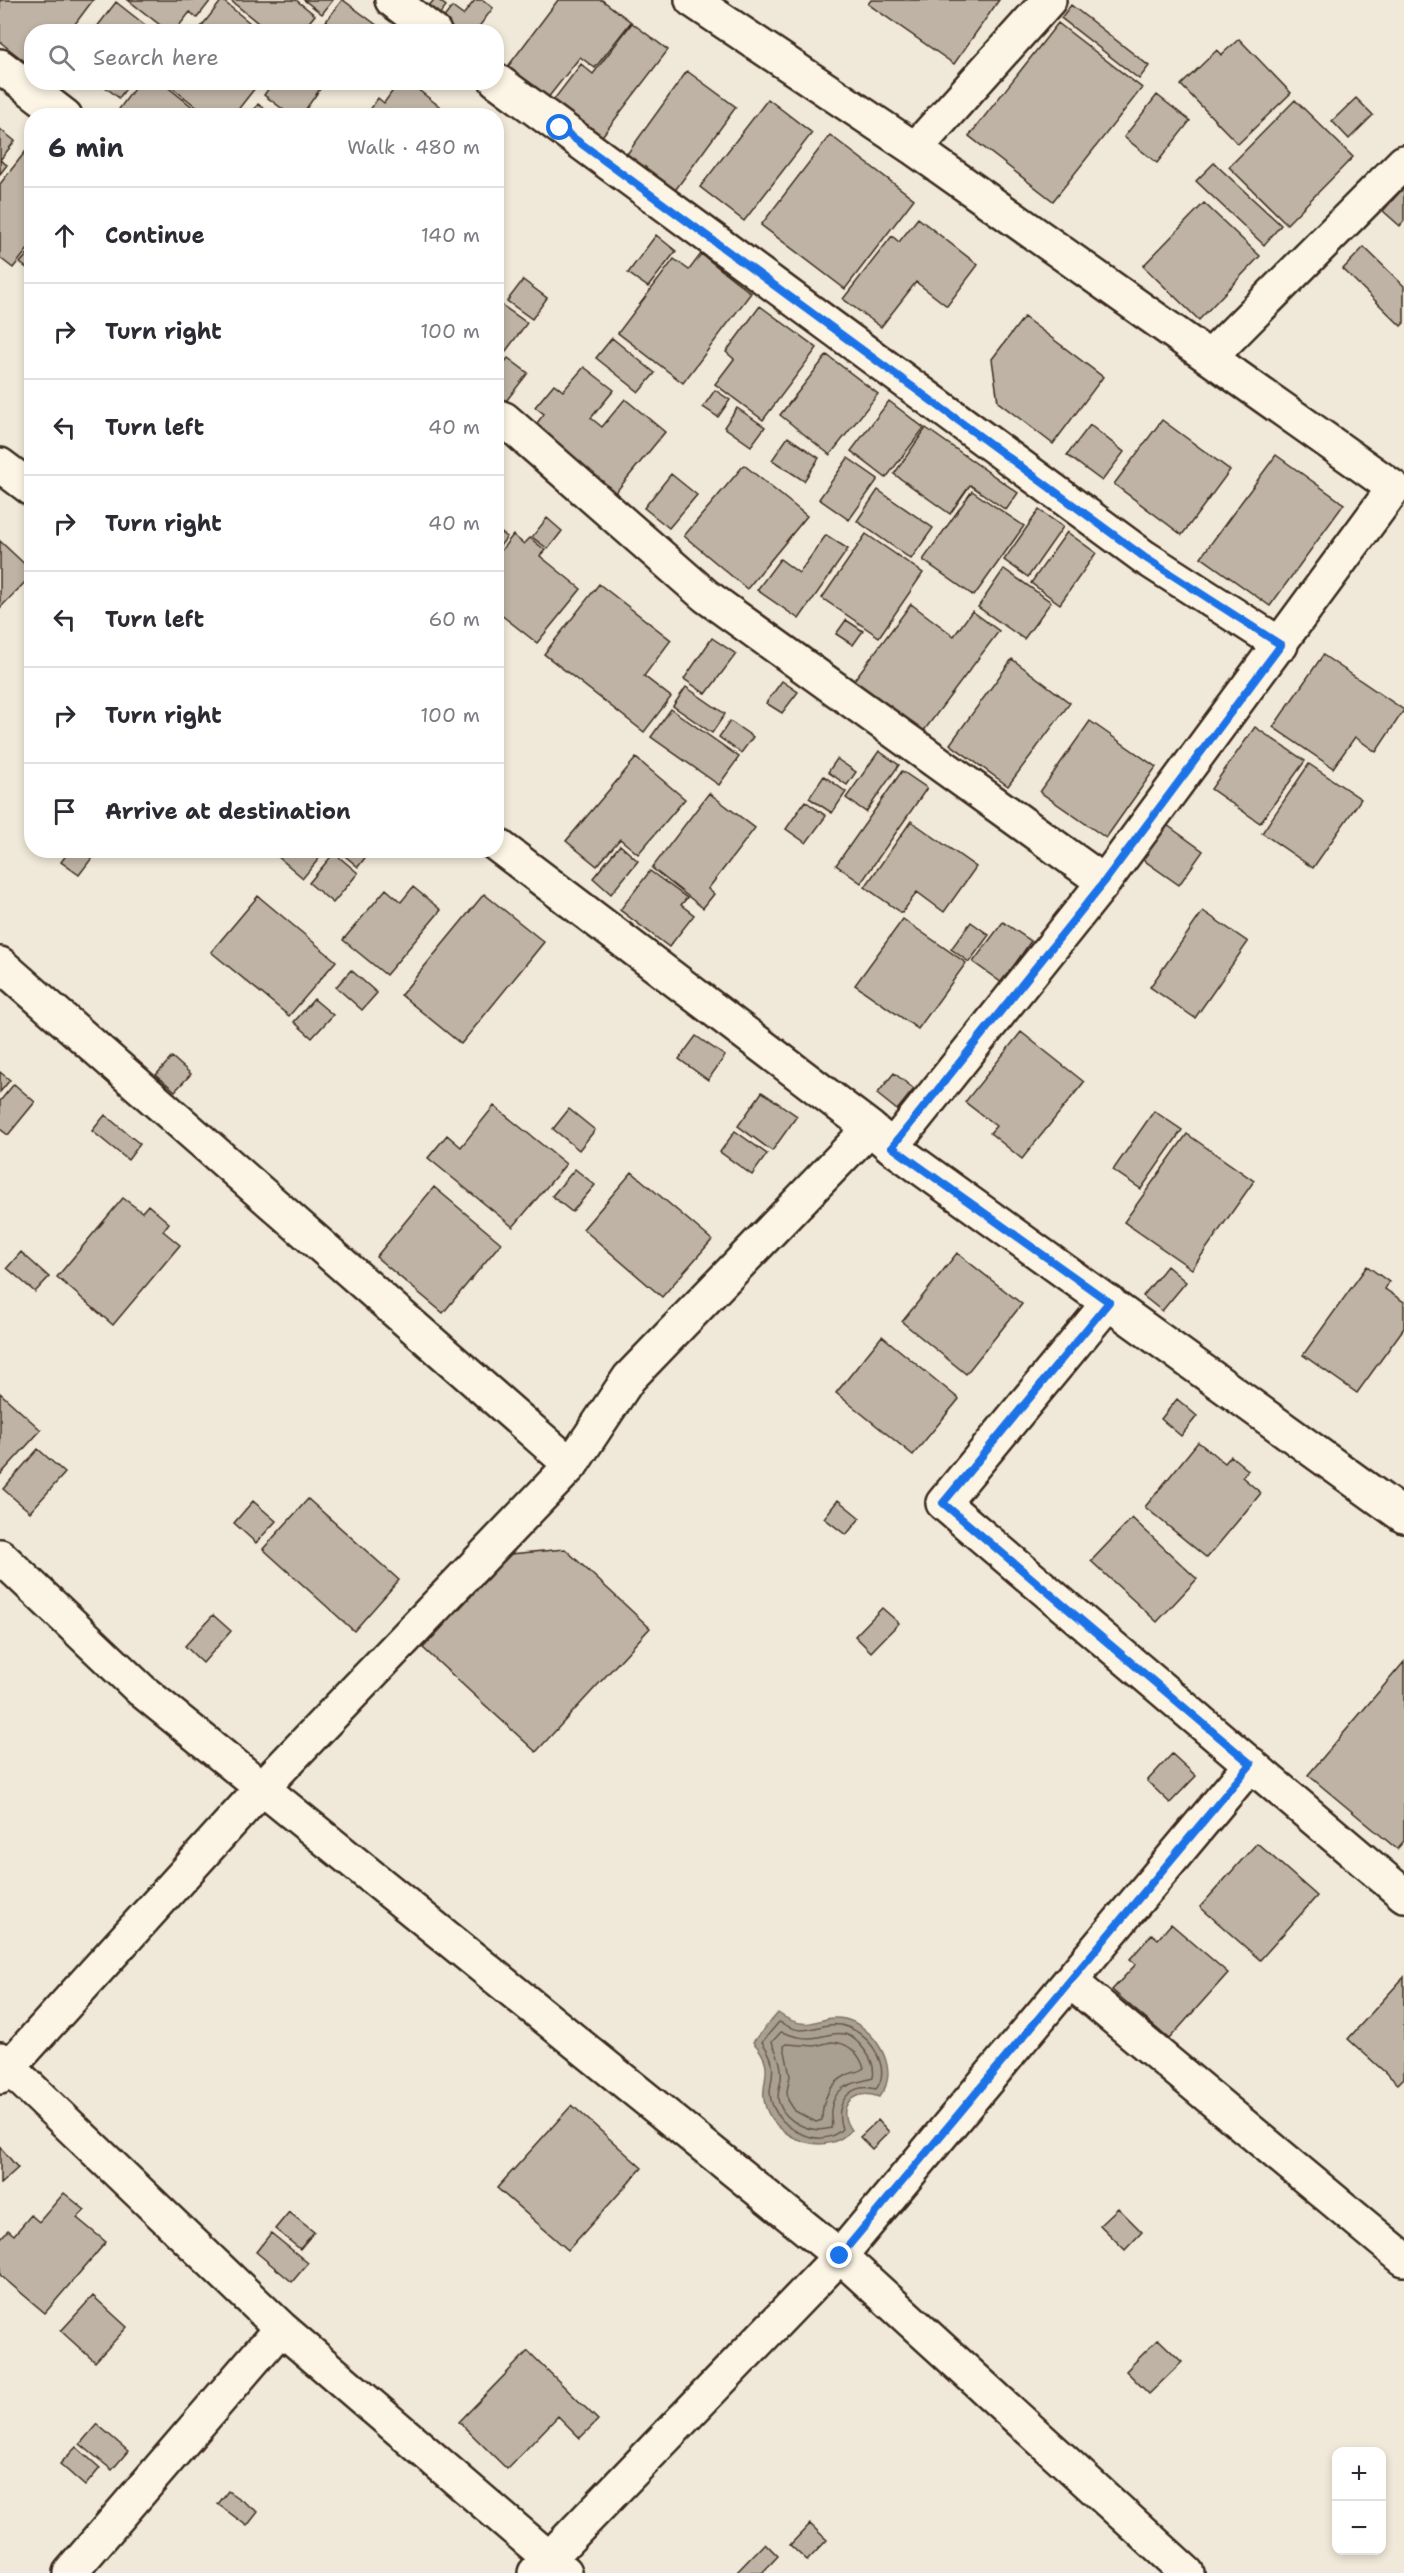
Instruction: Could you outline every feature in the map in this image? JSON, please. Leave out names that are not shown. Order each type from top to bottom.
[{"type":"street","points":[[392,0],[424,24]]},
{"type":"street","points":[[692,0],[915,148],[1394,488],[1281,645],[1104,882],[881,1137],[629,1378],[571,1465],[262,1788],[3,2068],[281,2328],[550,2568],[840,2256],[1251,1764]]},
{"type":"street","points":[[915,148],[1049,0]]},
{"type":"street","points":[[0,66],[24,84]]},
{"type":"street","points":[[504,86],[1144,557],[1281,645]]},
{"type":"street","points":[[31,90],[55,108]]},
{"type":"street","points":[[1210,357],[1404,162]]},
{"type":"street","points":[[504,419],[706,596],[1104,882]]},
{"type":"street","points":[[0,465],[24,483]]},
{"type":"street","points":[[504,850],[881,1137],[1404,1516]]},
{"type":"street","points":[[0,964],[571,1465]]},
{"type":"street","points":[[1109,1302],[943,1503],[1404,1895]]},
{"type":"street","points":[[0,1556],[141,1690],[840,2256],[1187,2573]]},
{"type":"street","points":[[1070,1981],[1404,2259]]},
{"type":"street","points":[[70,2573],[281,2328]]},
{"type":"water","points":[[778,2013],[799,2023],[835,2018],[854,2022],[871,2036],[884,2054],[888,2075],[885,2088],[879,2097],[862,2095],[849,2101],[845,2114],[846,2122],[851,2130],[841,2138],[829,2143],[804,2142],[781,2129],[766,2108],[764,2099],[765,2060],[753,2042]]},
{"type":"building","points":[[0,0],[93,0],[75,24],[24,24],[24,61],[0,42]]},
{"type":"building","points":[[128,0],[211,0],[197,18],[190,12],[180,24],[159,24]]},
{"type":"building","points":[[222,0],[251,24],[203,24]]},
{"type":"building","points":[[230,0],[296,0],[315,15],[308,24],[259,24]]},
{"type":"building","points":[[304,0],[333,0],[322,14]]},
{"type":"building","points":[[343,0],[375,24],[324,24]]},
{"type":"building","points":[[434,0],[446,6],[437,18],[426,9]]},
{"type":"building","points":[[475,0],[483,0],[493,8],[481,24],[447,24],[442,20],[452,7],[463,15]]},
{"type":"building","points":[[558,0],[602,0],[631,22],[595,68],[580,57],[547,99],[506,69]]},
{"type":"building","points":[[871,0],[999,0],[954,64],[868,4]]},
{"type":"building","points":[[116,2],[144,24],[99,24]]},
{"type":"building","points":[[1071,5],[1149,66],[1139,79],[1061,18]]},
{"type":"building","points":[[632,23],[668,50],[600,139],[552,102],[581,64],[593,74]]},
{"type":"building","points":[[1058,23],[1142,88],[1053,201],[969,136]]},
{"type":"building","points":[[1239,39],[1291,93],[1238,144],[1181,85],[1217,50],[1221,55]]},
{"type":"building","points":[[687,71],[736,107],[671,196],[622,161]]},
{"type":"building","points":[[109,90],[125,90],[119,98]]},
{"type":"building","points":[[133,90],[171,90],[194,108],[120,108]]},
{"type":"building","points":[[175,90],[253,90],[239,108],[198,108]]},
{"type":"building","points":[[267,90],[319,90],[307,108],[281,108],[264,95]]},
{"type":"building","points":[[393,90],[418,90],[442,108],[371,108],[378,98],[384,103]]},
{"type":"building","points":[[1157,95],[1190,121],[1157,163],[1124,137]]},
{"type":"building","points":[[1356,98],[1373,115],[1349,139],[1332,121]]},
{"type":"building","points":[[768,99],[812,133],[744,221],[700,187]]},
{"type":"building","points":[[1295,100],[1353,157],[1287,224],[1229,167]]},
{"type":"building","points":[[0,129],[15,141],[0,160]]},
{"type":"building","points":[[830,135],[914,199],[845,289],[761,225]]},
{"type":"building","points":[[24,153],[24,254],[13,268],[0,258],[0,184]]},
{"type":"building","points":[[0,160],[7,165],[0,174]]},
{"type":"building","points":[[1214,163],[1281,225],[1264,245],[1196,181]]},
{"type":"building","points":[[1404,187],[1404,221],[1400,226],[1383,211]]},
{"type":"building","points":[[1204,203],[1260,256],[1199,320],[1143,266]]},
{"type":"building","points":[[918,218],[978,265],[947,306],[916,282],[881,327],[843,299],[892,236],[899,242]]},
{"type":"building","points":[[656,235],[676,251],[648,287],[628,273]]},
{"type":"building","points":[[1364,247],[1404,286],[1404,323],[1401,326],[1343,269]]},
{"type":"building","points":[[701,254],[751,293],[683,383],[618,333],[674,259],[689,270]]},
{"type":"building","points":[[523,280],[547,298],[532,319],[507,301]]},
{"type":"building","points":[[760,306],[817,348],[763,420],[715,384],[734,359],[726,352]]},
{"type":"building","points":[[504,307],[527,323],[504,353]]},
{"type":"building","points":[[1024,317],[1103,377],[1053,444],[998,402],[992,359]]},
{"type":"building","points":[[612,338],[655,373],[639,392],[596,358]]},
{"type":"building","points":[[827,355],[878,394],[830,455],[780,415]]},
{"type":"building","points":[[508,358],[528,373],[504,404],[504,363]]},
{"type":"building","points":[[584,367],[614,390],[591,418],[602,427],[625,399],[665,432],[611,498],[530,432],[544,414],[535,407],[554,384],[563,391]]},
{"type":"building","points":[[715,390],[730,400],[718,417],[703,407]]},
{"type":"building","points":[[889,401],[924,428],[886,478],[851,451]]},
{"type":"building","points":[[737,408],[765,427],[751,446],[724,427]]},
{"type":"building","points":[[1162,420],[1230,470],[1182,535],[1114,484]]},
{"type":"building","points":[[1090,425],[1124,452],[1102,481],[1067,455]]},
{"type":"building","points":[[926,428],[1018,493],[1006,510],[970,485],[950,514],[894,474]]},
{"type":"building","points":[[788,437],[819,458],[804,481],[772,460]]},
{"type":"building","points":[[1276,455],[1344,504],[1270,606],[1201,557]]},
{"type":"building","points":[[848,458],[878,479],[849,520],[819,499]]},
{"type":"building","points":[[744,465],[807,516],[747,589],[684,536]]},
{"type":"building","points":[[671,474],[697,495],[669,528],[644,508]]},
{"type":"building","points":[[878,490],[933,528],[911,559],[857,521]]},
{"type":"building","points":[[972,491],[1024,526],[974,596],[923,560]]},
{"type":"building","points":[[1039,510],[1063,527],[1028,577],[1004,560]]},
{"type":"building","points":[[547,518],[562,531],[548,549],[532,537]]},
{"type":"building","points":[[1067,532],[1096,553],[1060,604],[1031,583]]},
{"type":"building","points":[[866,534],[923,573],[879,637],[822,598]]},
{"type":"building","points":[[513,535],[524,544],[530,538],[545,550],[540,556],[581,589],[537,643],[504,617],[504,547]]},
{"type":"building","points":[[826,535],[848,549],[799,619],[757,590],[780,559],[799,573]]},
{"type":"building","points":[[0,541],[24,564],[24,583],[0,608]]},
{"type":"building","points":[[1004,569],[1051,602],[1024,639],[978,607]]},
{"type":"building","points":[[599,584],[671,640],[644,676],[671,697],[644,732],[544,654]]},
{"type":"building","points":[[911,604],[954,636],[972,611],[999,631],[920,736],[851,684]]},
{"type":"building","points":[[846,620],[863,631],[853,645],[836,634]]},
{"type":"building","points":[[712,638],[736,654],[706,694],[684,679]]},
{"type":"building","points":[[1323,655],[1404,710],[1376,752],[1355,737],[1333,768],[1273,727]]},
{"type":"building","points":[[1012,659],[1070,703],[1008,786],[950,744]]},
{"type":"building","points":[[782,681],[798,692],[782,713],[766,703]]},
{"type":"building","points":[[686,687],[725,714],[712,733],[673,706]]},
{"type":"building","points":[[671,709],[739,757],[719,785],[651,737]]},
{"type":"building","points":[[730,721],[753,737],[741,753],[719,737]]},
{"type":"building","points":[[1090,721],[1156,767],[1106,838],[1040,792]]},
{"type":"building","points":[[1255,727],[1305,761],[1260,823],[1211,789]]},
{"type":"building","points":[[879,751],[899,765],[866,812],[846,798]]},
{"type":"building","points":[[636,758],[685,799],[638,854],[620,839],[597,866],[566,841]]},
{"type":"building","points":[[837,759],[856,772],[847,785],[828,772]]},
{"type":"building","points":[[1309,764],[1361,799],[1313,868],[1262,833]]},
{"type":"building","points":[[902,771],[927,788],[861,883],[836,865]]},
{"type":"building","points":[[824,776],[846,792],[832,813],[809,798]]},
{"type":"building","points":[[709,793],[755,828],[708,889],[714,894],[703,908],[652,868]]},
{"type":"building","points":[[805,801],[826,816],[806,843],[786,829]]},
{"type":"building","points":[[911,821],[976,867],[944,912],[917,892],[902,913],[865,887]]},
{"type":"building","points":[[1167,825],[1203,851],[1179,885],[1142,859]]},
{"type":"building","points":[[620,845],[638,861],[611,894],[593,878]]},
{"type":"building","points":[[64,858],[92,858],[79,875],[61,862]]},
{"type":"building","points":[[279,858],[319,858],[303,878]]},
{"type":"building","points":[[330,858],[340,858],[358,873],[333,903],[309,883]]},
{"type":"building","points":[[347,858],[365,858],[358,867]]},
{"type":"building","points":[[650,871],[687,898],[681,905],[694,915],[669,947],[620,910]]},
{"type":"building","points":[[413,887],[441,910],[386,975],[343,940],[386,889],[401,902]]},
{"type":"building","points":[[484,894],[544,942],[461,1044],[401,995]]},
{"type":"building","points":[[258,896],[336,961],[289,1016],[211,952]]},
{"type":"building","points":[[1203,911],[1248,942],[1195,1018],[1150,987]]},
{"type":"building","points":[[903,919],[966,963],[918,1029],[855,985]]},
{"type":"building","points":[[971,922],[989,935],[969,962],[951,949]]},
{"type":"building","points":[[1003,922],[1031,941],[1002,983],[973,962]]},
{"type":"building","points":[[351,970],[377,993],[362,1010],[336,987]]},
{"type":"building","points":[[314,999],[333,1015],[312,1038],[294,1022]]},
{"type":"building","points":[[1021,1032],[1084,1082],[1022,1159],[990,1133],[996,1126],[965,1102]]},
{"type":"building","points":[[696,1036],[725,1056],[708,1080],[679,1059]]},
{"type":"building","points":[[172,1057],[191,1074],[175,1091],[156,1075]]},
{"type":"building","points":[[0,1072],[10,1080],[0,1092]]},
{"type":"building","points":[[894,1073],[914,1089],[897,1110],[877,1094]]},
{"type":"building","points":[[14,1084],[35,1102],[8,1135],[0,1129],[0,1101]]},
{"type":"building","points":[[762,1092],[797,1116],[772,1151],[738,1126]]},
{"type":"building","points":[[494,1106],[566,1164],[513,1227],[428,1158],[447,1135],[461,1147]]},
{"type":"building","points":[[569,1109],[595,1130],[579,1150],[553,1129]]},
{"type":"building","points":[[1154,1111],[1182,1130],[1141,1189],[1113,1170]]},
{"type":"building","points":[[105,1115],[140,1144],[128,1160],[92,1131]]},
{"type":"building","points":[[735,1131],[767,1154],[752,1175],[720,1152]]},
{"type":"building","points":[[1187,1134],[1254,1181],[1192,1269],[1124,1222]]},
{"type":"building","points":[[575,1169],[595,1185],[572,1212],[552,1196]]},
{"type":"building","points":[[632,1172],[712,1240],[662,1297],[583,1229]]},
{"type":"building","points":[[434,1187],[501,1243],[443,1313],[376,1257]]},
{"type":"building","points":[[123,1198],[142,1212],[148,1205],[169,1223],[163,1231],[180,1245],[113,1325],[57,1277]]},
{"type":"building","points":[[21,1252],[49,1277],[35,1292],[7,1268]]},
{"type":"building","points":[[957,1253],[1022,1304],[966,1374],[902,1322]]},
{"type":"building","points":[[1167,1266],[1186,1282],[1162,1311],[1143,1296]]},
{"type":"building","points":[[1367,1266],[1389,1282],[1385,1289],[1404,1302],[1404,1328],[1357,1393],[1303,1355]]},
{"type":"building","points":[[882,1336],[959,1399],[913,1455],[836,1393]]},
{"type":"building","points":[[0,1393],[41,1430],[0,1475]]},
{"type":"building","points":[[1177,1399],[1197,1416],[1181,1436],[1161,1419]]},
{"type":"building","points":[[1198,1442],[1225,1463],[1231,1456],[1248,1470],[1242,1477],[1261,1493],[1207,1558],[1145,1507]]},
{"type":"building","points":[[38,1449],[65,1473],[30,1512],[3,1489]]},
{"type":"building","points":[[308,1499],[399,1580],[354,1631],[263,1549]]},
{"type":"building","points":[[838,1500],[860,1518],[846,1535],[824,1518]]},
{"type":"building","points":[[253,1501],[276,1521],[256,1543],[234,1523]]},
{"type":"building","points":[[1132,1518],[1197,1579],[1157,1622],[1091,1561]]},
{"type":"building","points":[[565,1549],[650,1628],[536,1752],[423,1648],[510,1554]]},
{"type":"building","points":[[882,1608],[899,1623],[871,1652],[855,1636]]},
{"type":"building","points":[[213,1615],[231,1631],[203,1663],[185,1646]]},
{"type":"building","points":[[1404,1662],[1404,1841],[1397,1849],[1308,1775]]},
{"type":"building","points":[[1172,1754],[1196,1776],[1170,1803],[1147,1781]]},
{"type":"building","points":[[1257,1843],[1317,1896],[1260,1960],[1200,1907]]},
{"type":"building","points":[[1171,1924],[1228,1973],[1169,2039],[1112,1990],[1136,1964],[1130,1959],[1152,1934],[1158,1939]]},
{"type":"building","points":[[1404,1977],[1404,2078],[1398,2084],[1348,2039]]},
{"type":"building","points":[[572,2105],[642,2168],[568,2250],[497,2188]]},
{"type":"building","points":[[878,2120],[889,2132],[872,2149],[860,2137]]},
{"type":"building","points":[[0,2147],[18,2168],[0,2184]]},
{"type":"building","points":[[64,2193],[85,2210],[77,2218],[106,2242],[45,2313],[0,2275],[0,2239],[8,2230],[14,2235],[31,2215],[39,2222]]},
{"type":"building","points":[[1118,2208],[1142,2232],[1125,2250],[1100,2225]]},
{"type":"building","points":[[289,2212],[314,2232],[300,2249],[275,2229]]},
{"type":"building","points":[[271,2233],[308,2263],[292,2282],[256,2252]]},
{"type":"building","points":[[93,2296],[127,2327],[95,2362],[61,2331]]},
{"type":"building","points":[[1158,2339],[1182,2362],[1149,2394],[1126,2371]]},
{"type":"building","points":[[528,2351],[598,2420],[580,2438],[558,2416],[507,2469],[459,2422]]},
{"type":"building","points":[[97,2424],[128,2451],[112,2470],[80,2444]]},
{"type":"building","points":[[76,2447],[100,2468],[85,2486],[60,2464]]},
{"type":"building","points":[[228,2491],[258,2512],[247,2526],[218,2504]]},
{"type":"building","points":[[810,2524],[827,2540],[807,2561],[790,2545]]},
{"type":"building","points":[[765,2543],[778,2556],[762,2573],[736,2573]]},
{"type":"route","points":[[560,128],[1144,557],[1281,645],[1104,882],[892,1147],[1109,1302],[943,1503],[1251,1764],[840,2256]]}]
